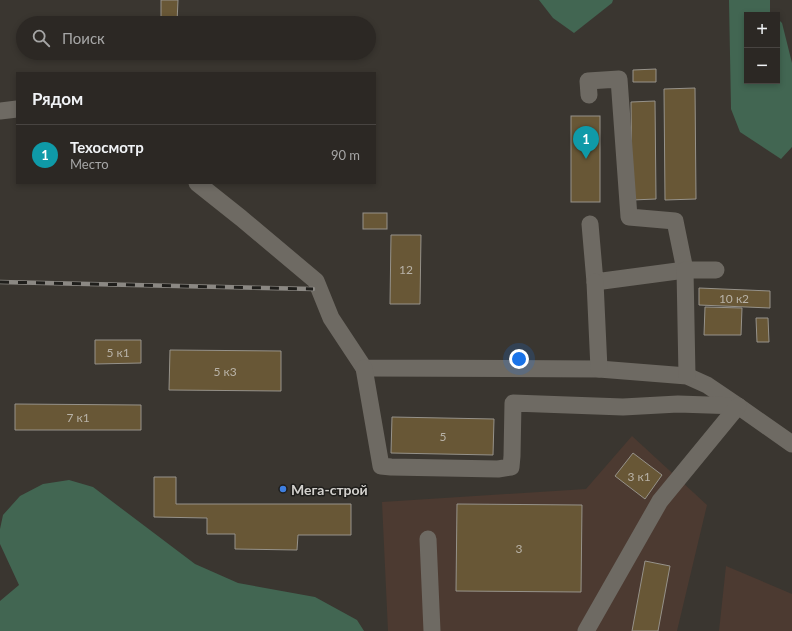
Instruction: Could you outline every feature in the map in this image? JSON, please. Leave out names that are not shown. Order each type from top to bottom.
[{"type":"street","points":[[589,95],[588,81],[619,79],[629,217],[675,221],[685,270],[687,376]]},
{"type":"street","points":[[0,111],[16,109]]},
{"type":"street","points":[[198,184],[316,281],[331,318],[364,368],[381,466],[498,469],[511,467],[513,403],[623,407],[678,404],[738,406]]},
{"type":"street","points":[[590,224],[595,282],[599,369]]},
{"type":"street","points":[[595,282],[685,270],[716,270]]},
{"type":"street","points":[[364,368],[599,369],[687,376],[707,385],[792,444]]},
{"type":"street","points":[[586,631],[660,501],[738,406]]},
{"type":"street","points":[[428,539],[432,631]]},
{"type":"shaded area","points":[[632,436],[707,505],[677,631],[388,631],[382,502],[586,489]]},
{"type":"shaded area","points":[[726,566],[792,594],[792,631],[719,631]]},
{"type":"green space","points":[[539,0],[613,0],[612,3],[574,33],[553,18]]},
{"type":"green space","points":[[729,0],[770,0],[770,12],[744,12],[744,84],[780,84],[780,21],[782,23],[792,63],[792,147],[781,159],[740,132],[731,109]]},
{"type":"green space","points":[[69,480],[93,487],[195,564],[238,583],[315,597],[357,620],[364,631],[0,631],[0,601],[19,585],[0,544],[0,529],[3,515],[20,496],[43,484]]},
{"type":"building","points":[[161,0],[178,0],[177,16],[161,16]]},
{"type":"building","points":[[656,69],[656,82],[633,82],[633,70]]},
{"type":"building","points":[[695,88],[696,199],[665,200],[664,89]]},
{"type":"building","points":[[655,101],[656,199],[632,200],[631,102]]},
{"type":"building","points":[[571,116],[600,116],[600,202],[571,202]]},
{"type":"building","points":[[363,213],[387,213],[387,229],[363,229]]},
{"type":"building","points":[[391,235],[421,235],[420,304],[390,304]]},
{"type":"building","points":[[699,288],[770,291],[770,308],[699,305]]},
{"type":"building","points":[[705,307],[742,308],[741,335],[704,335]]},
{"type":"building","points":[[756,318],[768,318],[769,342],[757,342]]},
{"type":"building","points":[[95,340],[141,340],[141,363],[95,364]]},
{"type":"building","points":[[170,350],[281,351],[281,391],[169,390]]},
{"type":"building","points":[[15,404],[141,405],[141,430],[15,430]]},
{"type":"building","points":[[392,417],[494,419],[493,455],[391,453]]},
{"type":"building","points":[[633,453],[662,475],[645,499],[615,476]]},
{"type":"building","points":[[154,477],[176,477],[176,504],[351,504],[351,535],[298,535],[297,550],[235,549],[235,534],[207,534],[207,518],[154,517]]},
{"type":"building","points":[[457,504],[582,505],[581,592],[456,591]]},
{"type":"building","points":[[645,561],[670,566],[658,631],[632,631]]},
{"type":"railway","points":[[0,282],[313,289]]},
{"type":"place","name":"Техосмотр","points":[[586,159]]},
{"type":"place","name":"Мега-строй","points":[[283,489]]}]
